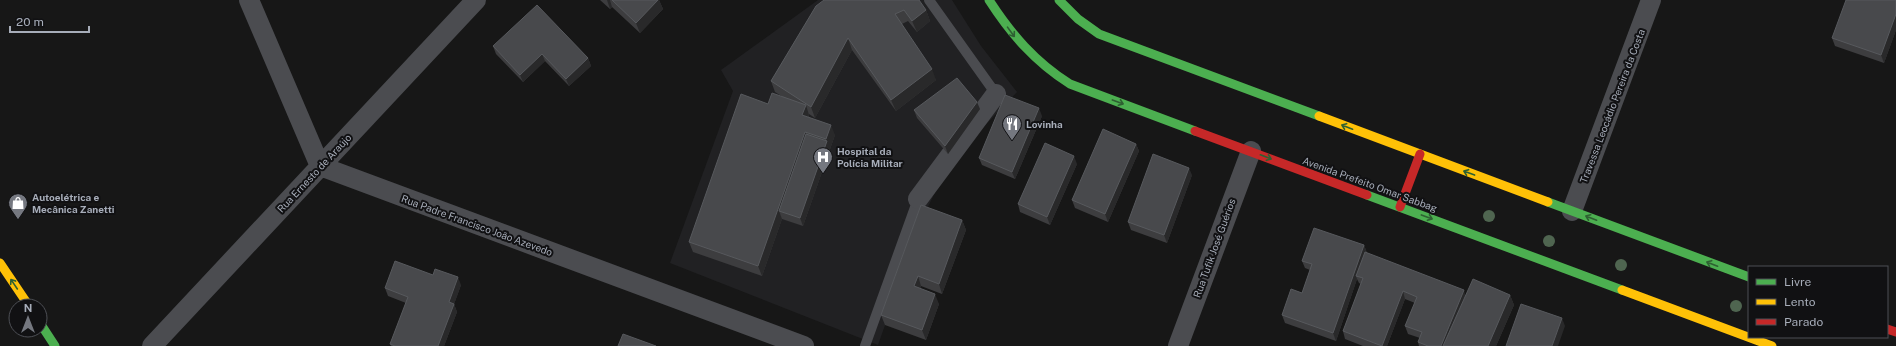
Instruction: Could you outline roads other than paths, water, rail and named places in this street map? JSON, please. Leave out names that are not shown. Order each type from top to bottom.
[{"type":"main road","name":"Avenida Prefeito Omar Sabbag","points":[[989,0],[1012,35],[1032,57],[1051,73],[1070,84],[1748,337]]},
{"type":"main road","points":[[1059,0],[1069,12],[1099,34],[1748,277]]},
{"type":"main road","points":[[1400,207],[1420,154]]},
{"type":"main road","points":[[0,263],[24,298]]},
{"type":"main road","points":[[48,335],[55,346]]},
{"type":"main road","name":"Avenida Prefeito Omar Sabbag","points":[[1751,338],[1772,346]]},
{"type":"street","points":[[249,0],[320,166]]},
{"type":"street","name":"Rua Ernesto de Araújo","points":[[152,346],[476,0]]},
{"type":"street","name":"Travessa Leocádio Pereira da Costa","points":[[1572,211],[1651,0]]},
{"type":"street","points":[[918,199],[996,94]]},
{"type":"street","name":"Rua Tufik José Guérios","points":[[1178,346],[1251,151]]},
{"type":"street","name":"Rua Padre Francisco João Azevedo","points":[[320,166],[804,346]]},
{"type":"lane","points":[[929,0],[996,94]]},
{"type":"lane","points":[[865,346],[918,199]]},
{"type":"place","name":"Lovinha","points":[[1012,141]]},
{"type":"place","name":"Hospital da Polícia Militar","points":[[823,174]]},
{"type":"place","name":"Autoelétrica e Mecânica Zanetti","points":[[18,220]]}]
